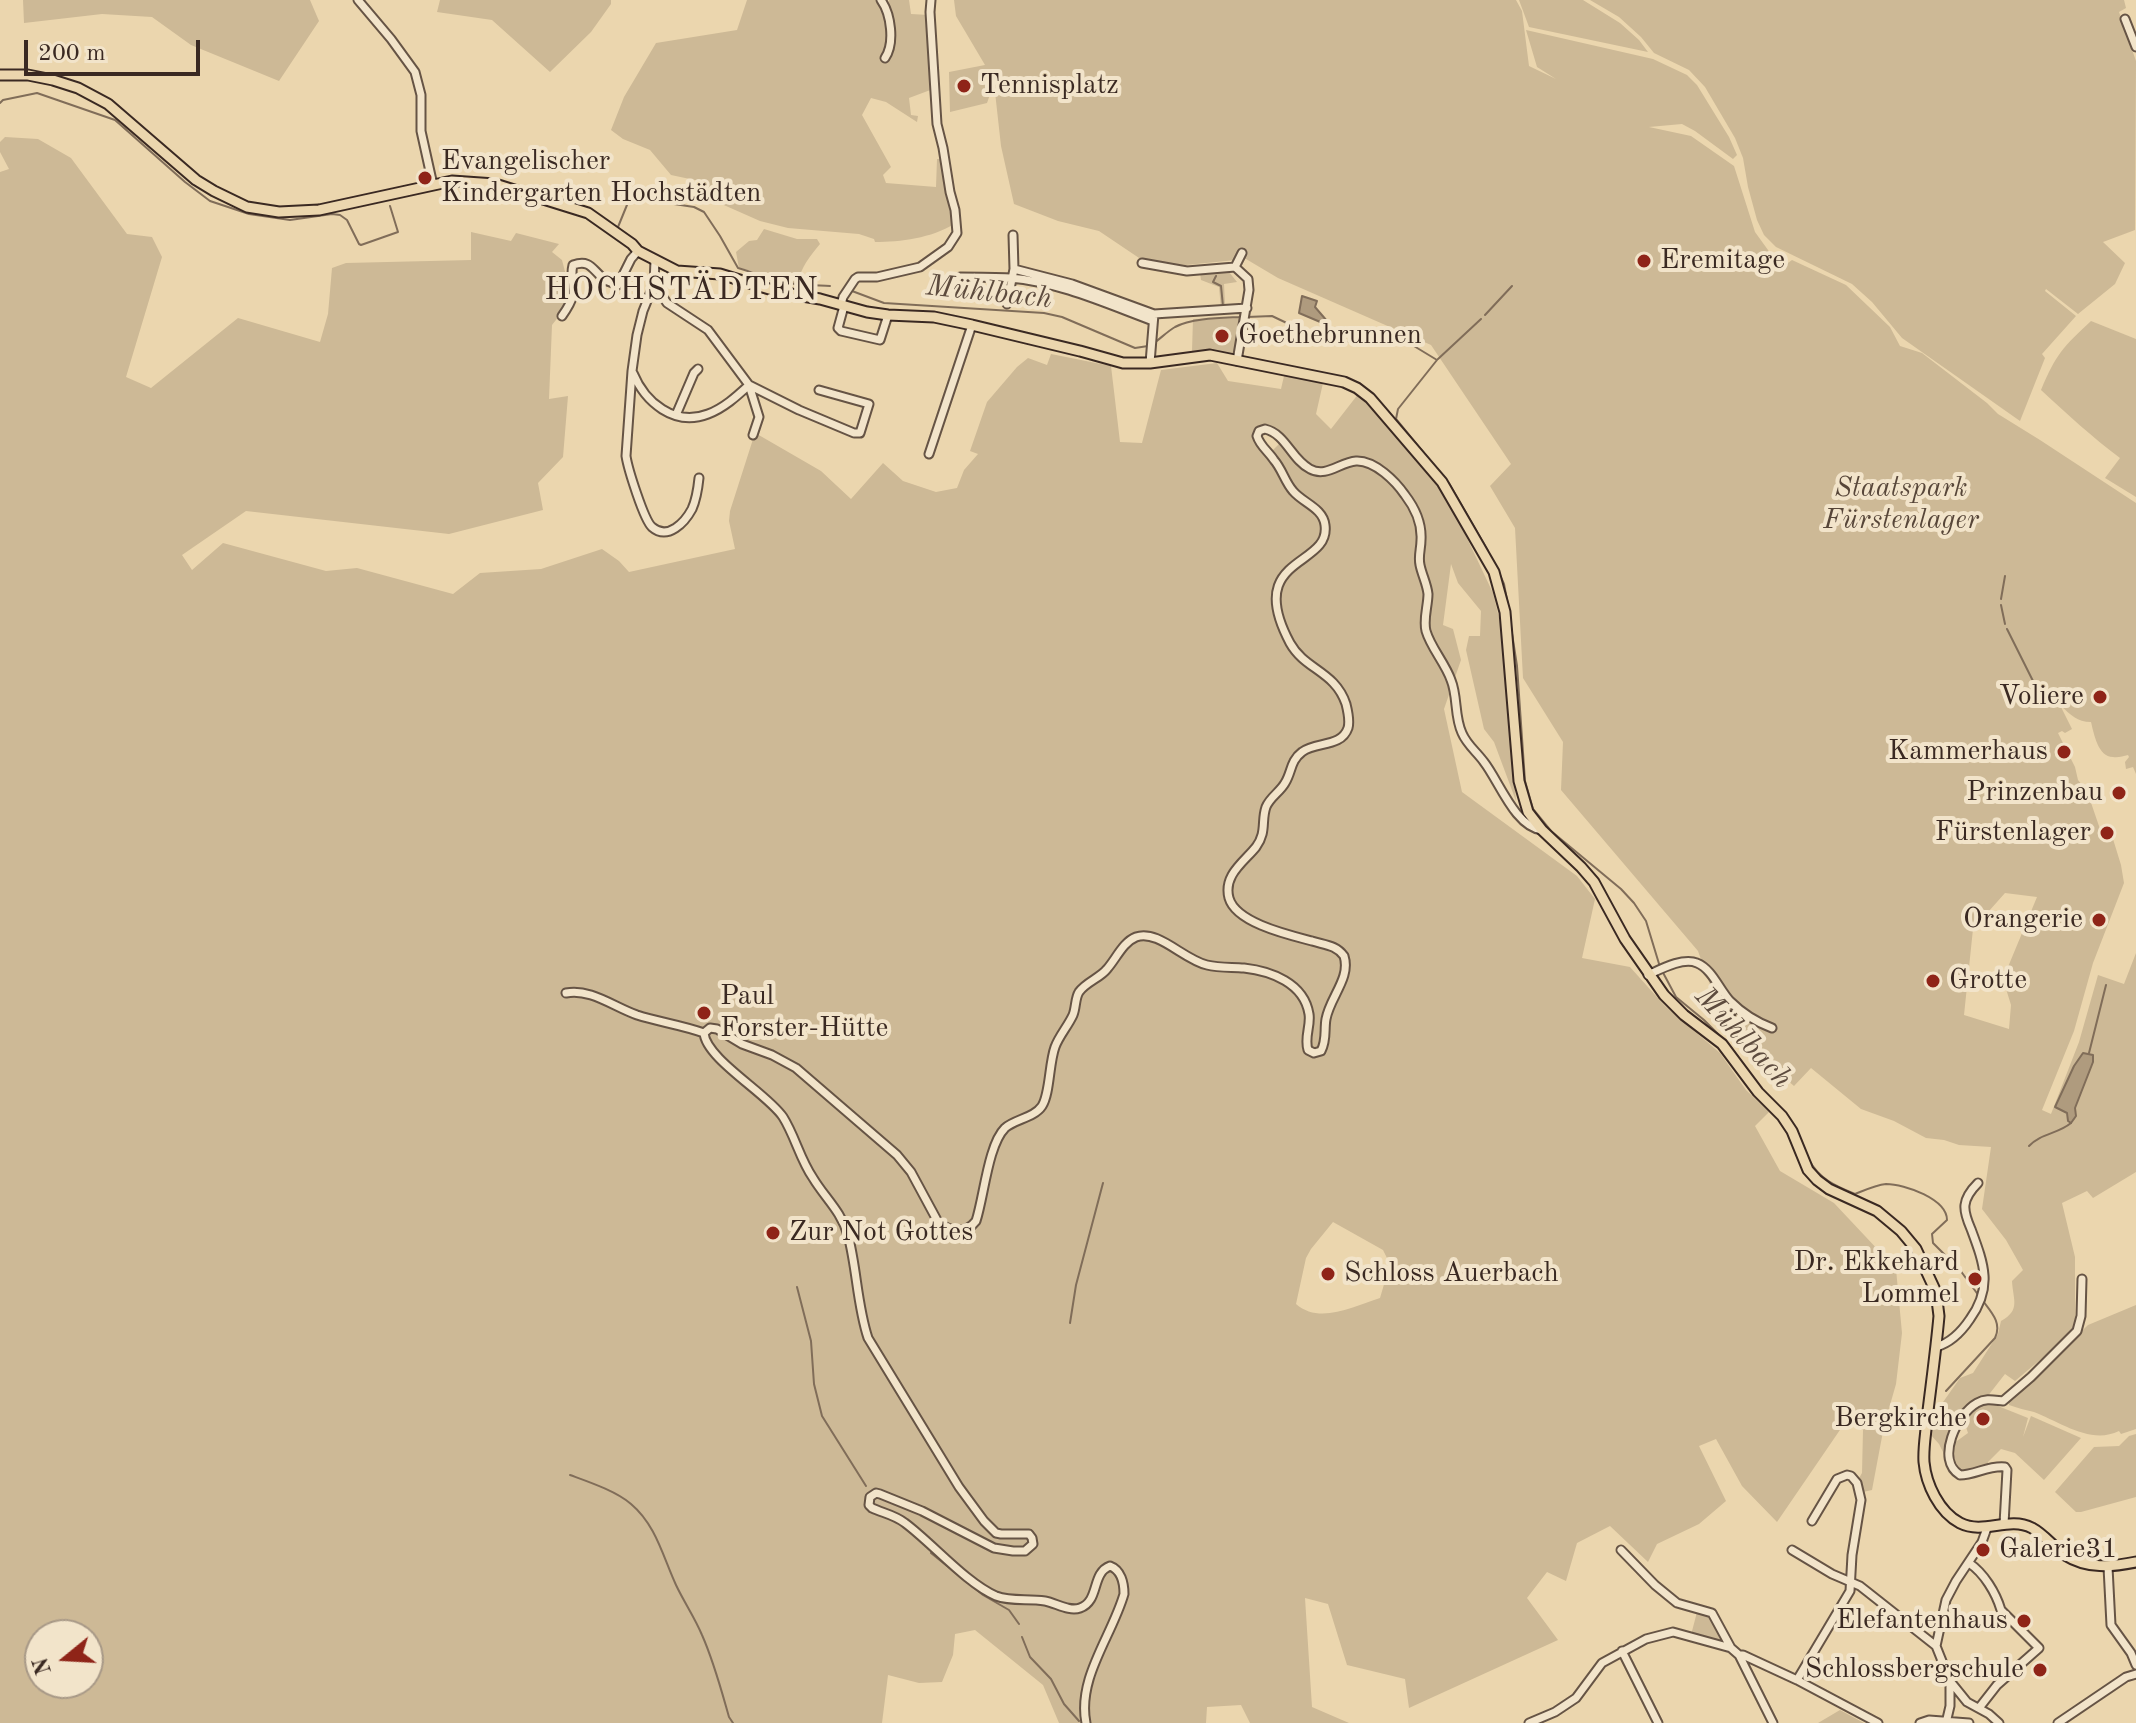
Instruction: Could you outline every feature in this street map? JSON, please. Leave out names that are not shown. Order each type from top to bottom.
[{"type":"main road","points":[[0,75],[28,75],[53,80],[78,88],[108,104],[196,180],[247,207],[279,212],[319,210],[452,181],[495,184],[588,213],[638,251],[677,271],[720,274],[779,292],[888,315],[934,317],[1123,363],[1150,363],[1203,355],[1344,382],[1357,388],[1370,398],[1422,456],[1454,501],[1494,572],[1507,627],[1520,789],[1528,812],[1594,882],[1615,924],[1653,973],[1664,995],[1722,1044],[1758,1092],[1782,1116],[1792,1131],[1808,1170],[1829,1189],[1877,1211],[1901,1231],[1916,1249],[1936,1292],[1939,1316],[1924,1449],[1926,1472],[1937,1499],[1952,1518],[1967,1526],[1987,1528],[2019,1524],[2030,1527],[2073,1559],[2087,1564],[2108,1567],[2136,1562]]},
{"type":"street","points":[[358,0],[415,72],[421,95],[421,131],[433,185]]},
{"type":"street","points":[[881,0],[887,12],[891,46],[885,58]]},
{"type":"street","points":[[888,315],[880,340],[838,328],[850,285],[858,277],[877,277],[920,267],[948,247],[957,233],[937,124],[931,0]]},
{"type":"street","points":[[2125,19],[2136,47]]},
{"type":"street","points":[[1007,304],[1014,269],[1013,235]]},
{"type":"street","points":[[562,316],[573,294],[570,275],[573,265],[587,264],[604,279],[618,285],[638,251]]},
{"type":"street","points":[[1235,267],[1242,253]]},
{"type":"street","points":[[655,260],[654,284],[643,311],[632,371],[627,448],[628,467],[648,522],[655,530],[668,532],[679,526],[693,507],[699,478]]},
{"type":"street","points":[[1142,263],[1187,271],[1235,267],[1248,279],[1246,315],[1237,361]]},
{"type":"street","points":[[1014,269],[1153,317],[1246,315]]},
{"type":"street","points":[[960,277],[1012,278],[1071,287]]},
{"type":"street","points":[[654,284],[667,303],[708,330],[749,385],[759,417],[753,435]]},
{"type":"street","points":[[1150,363],[1153,317]]},
{"type":"street","points":[[929,454],[972,325]]},
{"type":"street","points":[[676,415],[698,369]]},
{"type":"street","points":[[632,371],[642,393],[664,412],[676,415],[706,415],[732,400],[749,385]]},
{"type":"street","points":[[749,385],[799,410],[860,433],[869,404],[819,390]]},
{"type":"street","points":[[630,397],[642,393]]},
{"type":"street","points":[[704,1033],[710,1028],[717,1029],[742,1044],[784,1061],[808,1077],[897,1155],[911,1172],[938,1222],[958,1231],[968,1229],[976,1221],[994,1146],[1002,1132],[1035,1113],[1044,1103],[1055,1048],[1073,1015],[1077,997],[1083,988],[1104,973],[1132,939],[1152,937],[1199,963],[1255,970],[1287,982],[1298,992],[1308,1009],[1306,1043],[1308,1050],[1318,1053],[1324,1044],[1327,1016],[1346,971],[1344,956],[1333,946],[1295,936],[1246,917],[1233,906],[1228,889],[1232,874],[1259,843],[1267,804],[1284,786],[1295,758],[1310,747],[1338,741],[1347,731],[1349,720],[1336,684],[1295,651],[1276,610],[1278,585],[1319,545],[1325,525],[1317,510],[1290,488],[1275,460],[1260,444],[1257,436],[1262,430],[1267,429],[1277,435],[1311,470],[1320,472],[1353,462],[1364,462],[1386,475],[1405,495],[1415,511],[1420,528],[1419,562],[1428,596],[1426,629],[1452,681],[1459,727],[1516,811],[1533,828],[1542,830]]},
{"type":"street","points":[[1653,973],[1689,961],[1699,964],[1729,1000],[1756,1022],[1772,1028]]},
{"type":"street","points":[[566,993],[582,992],[639,1016],[704,1033]]},
{"type":"street","points":[[704,1033],[706,1041],[732,1069],[783,1118],[812,1177],[841,1216],[853,1258],[861,1312],[873,1348],[959,1487],[996,1533],[1026,1533],[1033,1541],[1025,1551],[1002,1550],[887,1496],[876,1493],[870,1497],[869,1505],[912,1528],[996,1596],[1044,1601],[1079,1609],[1093,1596],[1101,1571],[1110,1566],[1122,1579],[1124,1594],[1089,1682],[1084,1709],[1086,1723]]},
{"type":"street","points":[[1936,1347],[1957,1334],[1982,1300],[1984,1269],[1966,1216],[1965,1204],[1978,1183]]},
{"type":"street","points":[[2004,1524],[2005,1467],[1960,1475],[1950,1466],[1949,1444],[1966,1412],[1989,1399],[2003,1401],[2077,1331],[2081,1316],[2082,1279]]},
{"type":"street","points":[[1797,1680],[1848,1597],[1852,1584],[1852,1555],[1861,1500],[1854,1479],[1847,1475],[1837,1479],[1812,1521]]},
{"type":"street","points":[[1936,1646],[1946,1600],[1982,1542],[1987,1528]]},
{"type":"street","points":[[1621,1550],[1673,1601],[1681,1606],[1712,1613],[1731,1648],[1739,1655],[1773,1723]]},
{"type":"street","points":[[1792,1550],[1860,1586],[1936,1646],[1950,1681],[1967,1702],[1999,1723]]},
{"type":"street","points":[[1969,1563],[1986,1582],[2001,1610],[2039,1648],[1997,1685],[1979,1708]]},
{"type":"street","points":[[2108,1567],[2111,1625],[2136,1665]]},
{"type":"street","points":[[1529,1723],[1555,1712],[1576,1698],[1602,1663],[1646,1639],[1673,1632],[1731,1648]]},
{"type":"street","points":[[1622,1651],[1658,1723]]},
{"type":"street","points":[[1739,1655],[1797,1680],[1878,1723]]},
{"type":"street","points":[[2061,1723],[2126,1677],[2136,1674]]},
{"type":"street","points":[[1946,1722],[1950,1706],[1950,1681]]},
{"type":"street","points":[[1920,1723],[1929,1720],[1969,1723]]},
{"type":"green space","points":[[23,0],[310,0],[319,21],[279,81],[191,45],[152,17],[102,14],[24,23]]},
{"type":"green space","points":[[440,0],[611,0],[611,4],[591,32],[550,72],[492,20],[437,12]]},
{"type":"green space","points":[[747,0],[880,0],[888,5],[889,0],[909,0],[911,14],[929,15],[933,89],[909,98],[911,115],[918,116],[917,122],[886,102],[871,98],[862,115],[891,167],[883,175],[886,183],[936,187],[937,159],[941,159],[954,224],[916,238],[875,242],[859,234],[788,228],[760,221],[717,202],[704,182],[671,175],[650,150],[623,139],[611,130],[624,97],[656,43],[737,30]]},
{"type":"green space","name":"Staatspark Fürstenlager","points":[[954,0],[1516,0],[1522,11],[1529,66],[1556,79],[1537,67],[1526,30],[1653,59],[1687,75],[1697,85],[1737,155],[1733,159],[1682,124],[1649,127],[1691,136],[1734,166],[1755,232],[1781,268],[1792,260],[1846,285],[1890,327],[1900,346],[1922,353],[1998,414],[2136,503],[2136,774],[2133,767],[2126,769],[2128,755],[2108,756],[2098,744],[2091,722],[2078,719],[2060,705],[2072,729],[2058,733],[2078,780],[2087,791],[2100,829],[2109,826],[2124,883],[2093,963],[2074,1031],[2042,1110],[2051,1114],[2079,1042],[2098,975],[2124,984],[2136,953],[2136,1172],[2093,1198],[2087,1191],[2062,1203],[2075,1257],[2077,1328],[2015,1381],[2005,1374],[1987,1397],[1961,1414],[1948,1433],[1944,1454],[1930,1434],[1929,1422],[1960,1378],[1973,1373],[1998,1334],[2001,1321],[2014,1309],[2012,1281],[2023,1270],[2006,1240],[1982,1209],[1991,1147],[1959,1145],[1926,1138],[1894,1121],[1861,1109],[1811,1068],[1794,1086],[1725,1027],[1698,951],[1561,790],[1563,742],[1523,678],[1515,528],[1490,486],[1511,464],[1431,345],[1278,278],[1246,259],[1186,265],[1145,262],[1099,231],[1058,221],[1014,204],[1001,146],[994,83],[987,103],[950,112],[949,72],[985,65],[956,16]],"holes":[[[2005,893],[2037,897],[2003,979],[2011,1005],[2009,1029],[1964,1015],[1973,929]]]},
{"type":"green space","points":[[1519,0],[1583,0],[1620,23],[1648,52],[1529,27]]},
{"type":"green space","points":[[1590,0],[2124,0],[2126,8],[2119,12],[2136,61],[2135,230],[2103,242],[2125,263],[2115,284],[2078,314],[2046,289],[2076,316],[2042,354],[2045,358],[2020,421],[1902,338],[1872,302],[1852,284],[1776,247],[1764,235],[1757,220],[1743,158],[1735,138],[1705,87],[1689,70],[1654,53],[1619,17]]},
{"type":"green space","points":[[5,137],[38,139],[71,158],[127,234],[152,237],[162,257],[126,377],[151,388],[238,318],[320,342],[328,314],[332,268],[346,263],[471,260],[471,232],[511,241],[516,233],[559,244],[552,252],[562,260],[571,295],[567,306],[552,325],[549,399],[568,396],[563,457],[538,483],[543,510],[449,534],[246,511],[182,555],[192,570],[223,543],[326,571],[357,568],[453,594],[480,573],[541,569],[602,549],[629,572],[735,549],[730,511],[757,434],[821,471],[851,499],[883,463],[903,481],[936,492],[957,488],[964,470],[978,454],[970,451],[987,402],[1028,358],[1047,365],[1051,354],[1111,366],[1120,442],[1142,443],[1161,370],[1217,363],[1228,381],[1281,389],[1284,376],[1323,383],[1316,414],[1331,429],[1359,393],[1421,459],[1456,515],[1493,593],[1502,630],[1516,801],[1494,742],[1484,729],[1466,650],[1469,636],[1480,636],[1481,611],[1458,583],[1451,564],[1443,625],[1453,629],[1461,660],[1444,709],[1462,792],[1577,876],[1595,899],[1582,958],[1630,967],[1665,1006],[1720,1053],[1746,1090],[1769,1112],[1755,1126],[1780,1171],[1834,1203],[1896,1269],[1902,1333],[1896,1384],[1884,1426],[1872,1490],[1863,1492],[1858,1480],[1862,1473],[1863,1430],[1844,1424],[1777,1522],[1742,1486],[1716,1439],[1699,1446],[1726,1501],[1699,1524],[1657,1544],[1648,1562],[1610,1526],[1577,1543],[1566,1581],[1547,1572],[1527,1598],[1558,1640],[1409,1708],[1405,1679],[1347,1665],[1328,1604],[1305,1598],[1312,1707],[1349,1723],[1250,1723],[1241,1705],[1207,1707],[1206,1723],[1059,1723],[1043,1685],[975,1630],[955,1634],[953,1655],[942,1682],[919,1683],[888,1675],[882,1723],[0,1723],[0,172],[9,169],[0,152],[0,142]],"holes":[[[1275,430],[1284,439],[1267,456],[1257,445],[1254,435]],[[1333,1222],[1383,1250],[1390,1264],[1380,1298],[1337,1312],[1316,1313],[1296,1304],[1306,1258]]]},
{"type":"green space","points":[[764,229],[797,239],[817,239],[820,244],[809,257],[798,283],[773,280],[739,268],[736,252],[749,241],[757,240]]},
{"type":"green space","points":[[1229,272],[1237,282],[1224,284],[1225,305],[1221,309],[1219,287],[1201,280],[1200,273]]},
{"type":"green space","points":[[1242,318],[1235,354],[1192,351],[1193,319]]},
{"type":"green space","points":[[2091,321],[2136,339],[2136,497],[2105,478],[2120,458],[2041,390],[2061,352]]},
{"type":"green space","points":[[2136,1305],[2136,1429],[2121,1434],[2119,1431],[2108,1435],[2087,1434],[2009,1405],[2088,1325]]},
{"type":"green space","points":[[1988,1402],[2028,1418],[2023,1437],[2031,1416],[2081,1438],[2044,1480],[2015,1453],[2001,1449],[1988,1465],[1960,1471],[1953,1464],[1950,1446],[1968,1433],[1966,1420],[1969,1412]]},
{"type":"green space","points":[[2136,1434],[2136,1497],[2076,1512],[2055,1492],[2094,1447],[2119,1446],[2129,1436]]},
{"type":"green space","points":[[1697,1612],[1711,1615],[1722,1637],[1720,1643],[1691,1635]]},
{"type":"green space","points":[[1840,1710],[1864,1723],[1818,1723]]},
{"type":"shaded area","points":[[1302,296],[1317,301],[1315,307],[1327,321],[1325,324],[1299,313]]},
{"type":"shaded area","points":[[2083,1053],[2093,1055],[2093,1062],[2071,1123],[2067,1113],[2055,1107]]},
{"type":"waterway","name":"Mühlbach","points":[[0,103],[37,93],[115,120],[210,201],[249,214],[290,220],[340,215],[347,220],[361,245],[398,232],[390,206]]},
{"type":"waterway","name":"Mühlbach","points":[[615,227],[618,227],[629,200],[634,198],[694,207],[704,212],[738,268],[778,282],[830,286]]},
{"type":"waterway","points":[[1216,276],[1213,282],[1221,286],[1225,306]]},
{"type":"waterway","name":"Mühlbach","points":[[1485,315],[1512,286]]},
{"type":"waterway","name":"Mühlbach","points":[[852,291],[884,303],[1044,313],[1062,317],[1135,348],[1148,346]]},
{"type":"waterway","name":"Mühlbach","points":[[1247,317],[1272,316],[1333,345],[1366,338],[1404,340],[1437,360],[1398,409],[1396,419],[1450,485],[1488,551]]},
{"type":"waterway","name":"Mühlbach","points":[[1154,343],[1182,324],[1241,317]]},
{"type":"waterway","name":"Mühlbach","points":[[1438,359],[1481,319]]},
{"type":"waterway","name":"Mühlbach","points":[[1491,557],[1496,567]]},
{"type":"waterway","name":"Mühlbach","points":[[1499,573],[1508,605]]},
{"type":"waterway","points":[[2001,599],[2005,576]]},
{"type":"waterway","points":[[2001,605],[2005,624]]},
{"type":"waterway","name":"Mühlbach","points":[[1511,627],[1517,666],[1525,781],[1533,809],[1551,831],[1634,903],[1646,921],[1660,967],[1676,997],[1730,1046],[1745,1067]]},
{"type":"waterway","points":[[2007,629],[2034,683],[2041,689]]},
{"type":"waterway","points":[[2089,1053],[2106,985]]},
{"type":"waterway","name":"Mühlbach","points":[[1761,1088],[1788,1116],[1795,1128]]},
{"type":"waterway","points":[[2029,1146],[2071,1123]]},
{"type":"waterway","name":"Mühlbach","points":[[1809,1160],[1823,1177],[1855,1194],[1886,1184],[1914,1190],[1933,1199],[1945,1212],[1947,1220],[1932,1234],[1933,1243],[1960,1270],[1979,1296]]},
{"type":"waterway","points":[[1070,1323],[1076,1285],[1103,1183]]},
{"type":"waterway","points":[[797,1287],[811,1341],[814,1384],[822,1416],[866,1486]]},
{"type":"waterway","name":"Mühlbach","points":[[1946,1391],[1995,1338],[1997,1323],[1983,1301]]},
{"type":"waterway","points":[[570,1475],[618,1495],[640,1512],[647,1522],[702,1635],[733,1723]]},
{"type":"waterway","points":[[931,1553],[983,1595],[1009,1610],[1019,1624]]},
{"type":"waterway","points":[[1022,1637],[1030,1657],[1051,1679],[1064,1704],[1079,1721]]},
{"type":"place","name":"Tennisplatz","points":[[964,86]]},
{"type":"place","name":"Evangelischer Kindergarten Hochstädten","points":[[425,178]]},
{"type":"place","name":"Eremitage","points":[[1644,261]]},
{"type":"place","name":"Goethebrunnen","points":[[1222,336]]},
{"type":"place","name":"Voliere","points":[[2100,697]]},
{"type":"place","name":"Kammerhaus","points":[[2064,752]]},
{"type":"place","name":"Prinzenbau","points":[[2119,793]]},
{"type":"place","name":"Fürstenlager","points":[[2107,833]]},
{"type":"place","name":"Orangerie","points":[[2099,920]]},
{"type":"place","name":"Grotte","points":[[1933,981]]},
{"type":"place","name":"Paul Forster-Hütte","points":[[704,1013]]},
{"type":"place","name":"Zur Not Gottes","points":[[773,1233]]},
{"type":"place","name":"Schloss Auerbach","points":[[1328,1274]]},
{"type":"place","name":"Dr. Ekkehard Lommel","points":[[1975,1279]]},
{"type":"place","name":"Bergkirche","points":[[1983,1419]]},
{"type":"place","name":"Galerie31","points":[[1983,1550]]},
{"type":"place","name":"Elefantenhaus","points":[[2024,1621]]},
{"type":"place","name":"Schlossbergschule","points":[[2040,1670]]},
{"type":"district","name":"HOCHSTÄDTEN","points":[[682,291]]}]
